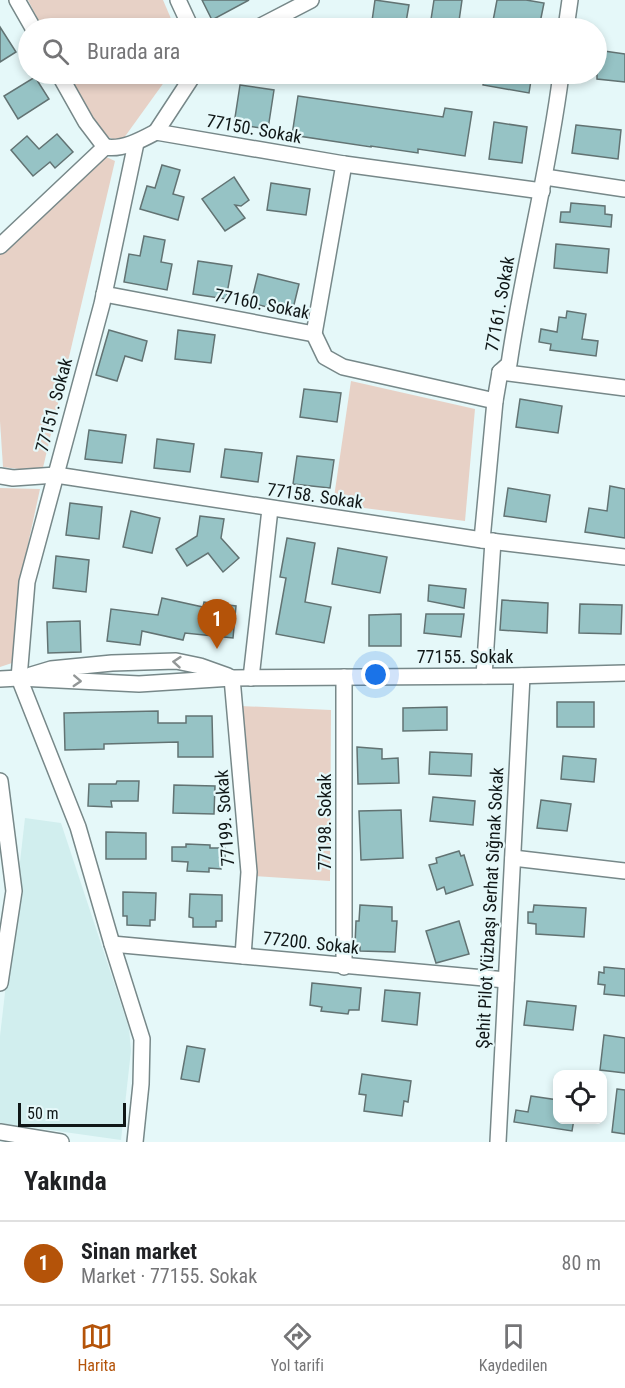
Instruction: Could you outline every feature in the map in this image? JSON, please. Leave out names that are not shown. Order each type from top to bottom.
[{"type":"street","points":[[16,0],[27,18]]},
{"type":"street","points":[[178,0],[186,18]]},
{"type":"street","points":[[275,18],[310,0]]},
{"type":"street","points":[[567,18],[570,0]]},
{"type":"street","points":[[65,84],[86,122],[105,147],[111,148],[136,143],[156,132],[187,84]]},
{"type":"street","name":"77161. Sokak","points":[[484,676],[487,540],[495,401],[500,372],[509,364],[518,301],[554,130],[560,84]]},
{"type":"street","name":"77150. Sokak","points":[[156,132],[344,164],[544,184],[625,189]]},
{"type":"street","name":"77151. Sokak","points":[[19,678],[27,582],[104,294],[136,143]]},
{"type":"street","points":[[0,246],[105,147]]},
{"type":"street","name":"77160. Sokak","points":[[104,294],[314,334],[344,164]]},
{"type":"street","points":[[314,334],[325,357],[343,367],[495,401]]},
{"type":"street","points":[[500,372],[625,388]]},
{"type":"street","name":"77158. Sokak","points":[[0,476],[13,478],[56,475],[487,540],[625,556]]},
{"type":"street","points":[[251,678],[270,509]]},
{"type":"street","name":"77155. Sokak","points":[[19,678],[51,669],[112,663],[176,661],[200,666],[232,678]]},
{"type":"street","name":"77155. Sokak","points":[[0,679],[139,684],[232,678],[625,673]]},
{"type":"street","name":"Şehit Pilot Yüzbaşı Serhat Sığnak Sokak","points":[[498,1142],[522,676]]},
{"type":"street","name":"77198. Sokak","points":[[344,677],[344,967]]},
{"type":"street","points":[[19,678],[78,827],[142,1039],[141,1084],[135,1142]]},
{"type":"street","name":"77199. Sokak","points":[[232,678],[249,872],[243,956]]},
{"type":"street","points":[[0,781],[5,849],[14,891],[0,983]]},
{"type":"street","points":[[513,858],[625,872]]},
{"type":"street","name":"77200. Sokak","points":[[112,944],[506,981]]},
{"type":"street","points":[[0,1132],[61,1142]]},
{"type":"shaded area","points":[[28,0],[163,0],[171,18],[37,18]]},
{"type":"shaded area","points":[[70,84],[163,84],[121,142],[95,132]]},
{"type":"shaded area","points":[[102,155],[115,161],[42,472],[3,467],[0,421],[0,251]]},
{"type":"shaded area","points":[[351,381],[475,409],[465,521],[333,504]]},
{"type":"shaded area","points":[[0,488],[40,489],[20,581],[12,663],[0,667]]},
{"type":"shaded area","points":[[240,706],[331,710],[330,881],[253,876]]},
{"type":"shaded area","points":[[25,818],[61,823],[129,1028],[131,1051],[121,1140],[0,1123],[0,1036]]},
{"type":"building","points":[[202,0],[249,0],[216,18],[211,18]]},
{"type":"building","points":[[375,0],[409,5],[407,18],[372,18]]},
{"type":"building","points":[[434,0],[462,0],[459,18],[431,18]]},
{"type":"building","points":[[497,0],[526,0],[544,3],[541,18],[494,18]]},
{"type":"building","points":[[0,27],[16,52],[0,62]]},
{"type":"building","points":[[607,51],[625,54],[625,82],[607,80]]},
{"type":"building","points":[[24,84],[39,84],[49,99],[18,119],[4,96]]},
{"type":"building","points":[[483,84],[530,84],[529,93]]},
{"type":"building","points":[[240,85],[274,90],[268,129],[234,124]]},
{"type":"building","points":[[298,96],[443,117],[445,108],[472,112],[465,156],[418,149],[418,153],[292,135]]},
{"type":"building","points":[[494,122],[527,127],[522,163],[489,159]]},
{"type":"building","points":[[576,125],[621,130],[618,159],[572,153]]},
{"type":"building","points":[[57,134],[73,152],[55,168],[50,162],[33,176],[11,150],[27,136],[39,149]]},
{"type":"building","points":[[162,165],[180,170],[173,194],[184,197],[178,220],[140,209],[147,186],[155,188]]},
{"type":"building","points":[[234,177],[249,200],[241,206],[235,205],[245,218],[225,231],[202,199]]},
{"type":"building","points":[[271,183],[310,189],[306,215],[267,210]]},
{"type":"building","points":[[571,203],[605,206],[605,214],[612,215],[611,227],[560,222],[561,212],[570,212]]},
{"type":"building","points":[[144,236],[165,240],[161,262],[172,264],[167,290],[124,282],[129,254],[140,256]]},
{"type":"building","points":[[556,244],[609,249],[607,273],[554,268]]},
{"type":"building","points":[[198,261],[232,266],[226,299],[193,294]]},
{"type":"building","points":[[258,274],[299,284],[292,313],[251,303]]},
{"type":"building","points":[[567,311],[586,314],[582,339],[598,341],[596,356],[550,350],[551,344],[539,342],[541,329],[557,332],[559,317],[566,318]]},
{"type":"building","points":[[109,330],[147,341],[142,361],[125,356],[117,381],[96,375]]},
{"type":"building","points":[[178,330],[215,335],[211,363],[175,359]]},
{"type":"building","points":[[304,389],[341,393],[337,422],[300,417]]},
{"type":"building","points":[[520,399],[562,406],[558,433],[516,427]]},
{"type":"building","points":[[89,430],[126,435],[122,463],[85,459]]},
{"type":"building","points":[[157,439],[194,444],[190,472],[154,468]]},
{"type":"building","points":[[225,449],[262,453],[258,482],[221,477]]},
{"type":"building","points":[[297,456],[334,460],[330,488],[293,484]]},
{"type":"building","points":[[610,486],[625,489],[625,538],[585,532],[589,508],[607,511]]},
{"type":"building","points":[[508,488],[550,495],[546,522],[504,516]]},
{"type":"building","points":[[70,503],[102,507],[99,539],[66,535]]},
{"type":"building","points":[[131,511],[160,518],[152,553],[123,547]]},
{"type":"building","points":[[200,516],[224,519],[221,538],[239,558],[223,572],[208,553],[187,566],[176,549],[197,536]]},
{"type":"building","points":[[287,538],[315,543],[305,602],[331,607],[324,643],[276,634],[286,578],[280,577]]},
{"type":"building","points":[[338,548],[387,557],[380,593],[332,584]]},
{"type":"building","points":[[56,556],[89,560],[86,592],[53,588]]},
{"type":"building","points":[[429,585],[466,589],[464,608],[428,601]]},
{"type":"building","points":[[162,598],[203,607],[204,602],[236,606],[233,638],[185,633],[183,640],[142,631],[140,645],[107,641],[111,609],[158,615]]},
{"type":"building","points":[[502,600],[548,603],[547,633],[500,630]]},
{"type":"building","points":[[580,604],[622,605],[621,634],[579,633]]},
{"type":"building","points":[[401,614],[401,646],[369,646],[369,615]]},
{"type":"building","points":[[426,614],[464,614],[461,637],[424,633]]},
{"type":"building","points":[[80,621],[81,652],[48,653],[47,622]]},
{"type":"building","points":[[557,702],[594,702],[594,727],[557,727]]},
{"type":"building","points":[[447,707],[447,730],[403,731],[403,708]]},
{"type":"building","points":[[158,711],[158,723],[186,723],[186,716],[212,716],[213,757],[178,757],[178,742],[104,744],[104,749],[65,750],[64,713]]},
{"type":"building","points":[[357,747],[382,749],[382,759],[398,758],[399,783],[358,784]]},
{"type":"building","points":[[430,752],[472,754],[471,776],[429,774]]},
{"type":"building","points":[[563,756],[596,759],[594,782],[561,779]]},
{"type":"building","points":[[117,781],[139,781],[138,801],[111,801],[112,807],[88,806],[89,784],[116,784]]},
{"type":"building","points":[[174,785],[215,786],[214,814],[173,813]]},
{"type":"building","points":[[433,797],[475,801],[473,825],[430,821]]},
{"type":"building","points":[[541,800],[571,804],[567,831],[537,828]]},
{"type":"building","points":[[401,810],[403,858],[361,860],[359,811]]},
{"type":"building","points":[[106,832],[146,833],[146,859],[106,859]]},
{"type":"building","points":[[186,844],[225,848],[225,862],[221,862],[221,869],[209,868],[209,872],[187,871],[188,862],[172,861],[172,847],[186,847]]},
{"type":"building","points":[[459,851],[461,856],[464,855],[473,885],[446,894],[444,887],[437,890],[429,865],[437,863],[436,858]]},
{"type":"building","points":[[123,892],[156,893],[155,920],[150,920],[150,926],[127,925],[127,916],[123,916]]},
{"type":"building","points":[[190,894],[222,895],[222,921],[216,921],[216,927],[193,927],[193,918],[189,917]]},
{"type":"building","points":[[360,905],[392,907],[392,921],[397,921],[395,952],[360,951],[360,945],[355,945],[356,921],[359,921]]},
{"type":"building","points":[[534,905],[586,908],[584,937],[536,934],[536,924],[528,923],[528,912],[533,912]]},
{"type":"building","points":[[459,921],[469,954],[436,963],[426,931]]},
{"type":"building","points":[[604,967],[625,969],[625,996],[604,994],[605,985],[598,984],[599,972],[604,973]]},
{"type":"building","points":[[312,983],[361,988],[359,1010],[349,1010],[348,1014],[321,1011],[322,1007],[310,1005]]},
{"type":"building","points":[[385,990],[420,993],[417,1025],[382,1021]]},
{"type":"building","points":[[527,1001],[576,1006],[573,1030],[524,1025]]},
{"type":"building","points":[[604,1035],[625,1038],[625,1073],[600,1070]]},
{"type":"building","points":[[187,1046],[205,1049],[199,1082],[181,1079]]},
{"type":"building","points":[[362,1074],[411,1081],[408,1102],[404,1101],[402,1116],[364,1111],[366,1095],[359,1094]]},
{"type":"building","points":[[617,1089],[625,1090],[625,1134],[612,1132]]},
{"type":"building","points":[[531,1096],[553,1099],[553,1124],[573,1124],[572,1131],[514,1122],[516,1110],[528,1112]]},
{"type":"place","name":"Sinan market","points":[[217,649]]}]
